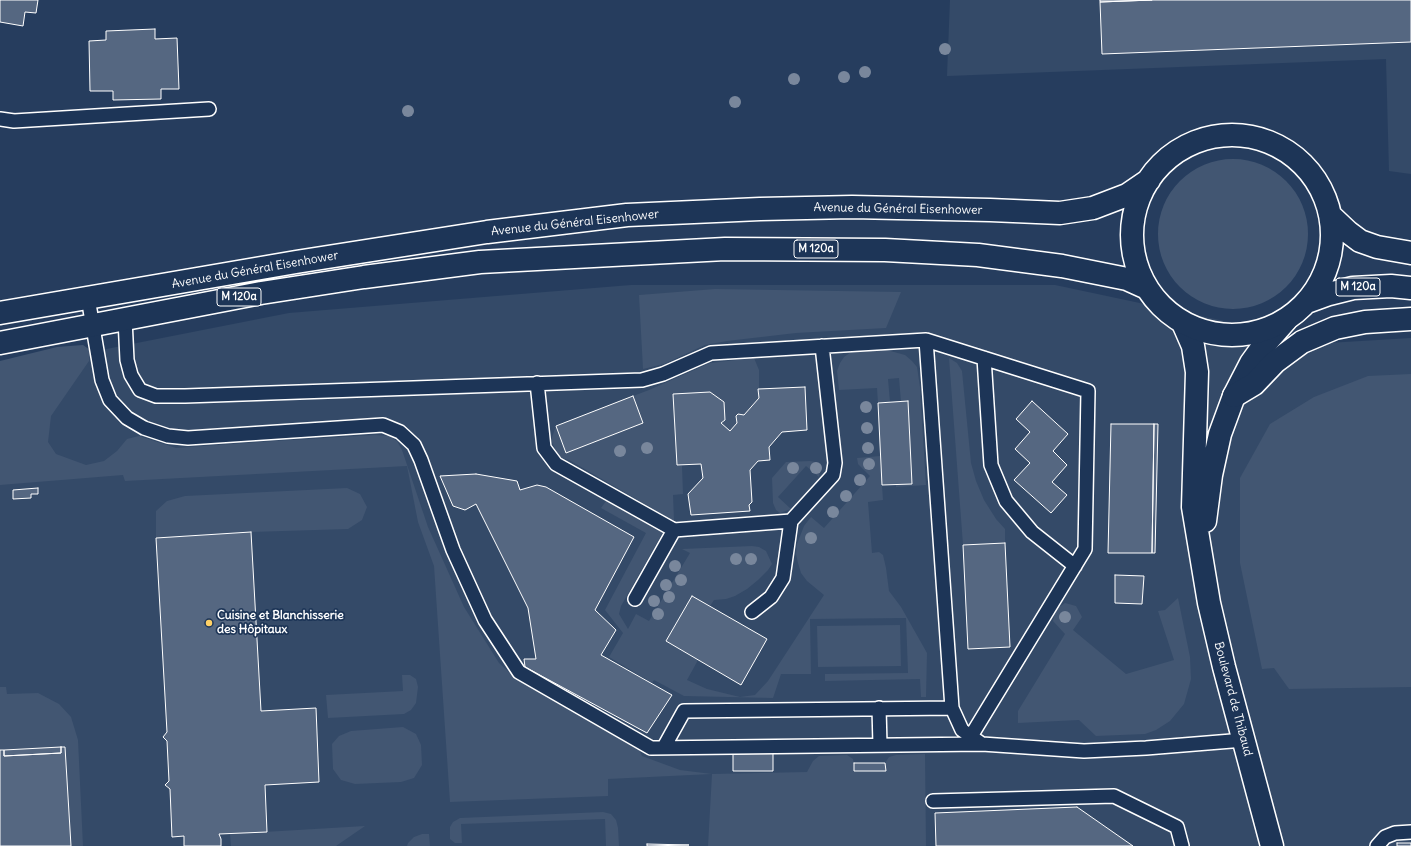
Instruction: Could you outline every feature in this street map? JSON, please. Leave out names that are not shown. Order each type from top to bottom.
[{"type":"main road","points":[[1220,136],[1241,136],[1262,140],[1282,148],[1299,161],[1314,176],[1324,195],[1331,216],[1333,239],[1329,261],[1320,283],[1307,302],[1286,320],[1266,330],[1246,335],[1224,335],[1203,331],[1183,323],[1169,314],[1157,302],[1147,288],[1138,271],[1133,253],[1132,234],[1134,215],[1140,197],[1149,180],[1163,163],[1180,150],[1199,141],[1220,136]]},
{"type":"main road","name":"Avenue du Général Eisenhower","points":[[0,313],[296,262],[487,232],[627,216],[760,209],[852,207],[1060,213],[1093,208],[1127,195],[1149,180]]},
{"type":"main road","points":[[1331,216],[1360,241],[1377,247],[1411,253]]},
{"type":"main road","name":"Avenue du Général Eisenhower","points":[[0,343],[261,293],[364,277],[480,262],[725,249],[885,250],[978,256],[1062,266],[1127,279],[1147,288]]},
{"type":"main road","name":"M 120a","points":[[1307,302],[1329,294],[1353,288],[1391,286],[1411,288]]},
{"type":"main road","name":"Boulevard de Thibaud","points":[[1201,550],[1210,475],[1220,434],[1234,396],[1251,363],[1264,345],[1286,320]]},
{"type":"main road","points":[[1234,396],[1254,384],[1276,362],[1302,342],[1335,328],[1365,322],[1411,320]]},
{"type":"main road","name":"Boulevard de Thibaud","points":[[1183,323],[1193,346],[1197,372],[1193,507],[1209,603],[1272,846]]},
{"type":"lane","points":[[0,119],[14,121],[209,109]]},
{"type":"lane","points":[[88,298],[102,380],[110,400],[127,418],[144,428],[168,436],[188,438],[383,425],[400,432],[414,446],[421,460],[453,550],[485,620],[519,672],[651,748],[982,744],[1084,751],[1146,748],[1244,740]]},
{"type":"lane","points":[[125,319],[127,360],[131,375],[140,390],[156,396],[642,380],[663,374],[711,353],[926,340],[1088,391],[1085,549],[971,736]]},
{"type":"lane","points":[[926,340],[952,708],[962,730],[982,744]]},
{"type":"lane","points":[[752,612],[771,597],[783,578],[790,521],[833,475],[835,463],[822,346]]},
{"type":"lane","points":[[984,358],[991,465],[1006,501],[1032,532],[1075,566]]},
{"type":"lane","points":[[537,383],[544,448],[556,464],[674,530],[790,521]]},
{"type":"lane","points":[[635,599],[674,530]]},
{"type":"lane","points":[[879,708],[880,745]]},
{"type":"lane","points":[[664,748],[684,712],[952,708]]},
{"type":"lane","points":[[933,801],[1114,796],[1177,827],[1182,846]]},
{"type":"lane","points":[[1377,846],[1385,837],[1395,833],[1411,832]]},
{"type":"shaded area","points":[[950,0],[1411,0],[1411,174],[1389,171],[1386,59],[947,76]]},
{"type":"shaded area","points":[[1226,159],[1240,159],[1255,162],[1268,168],[1281,176],[1291,186],[1305,212],[1308,234],[1307,249],[1302,263],[1291,282],[1281,292],[1255,306],[1240,309],[1226,309],[1211,306],[1198,300],[1185,292],[1175,282],[1161,256],[1158,241],[1158,227],[1161,212],[1167,199],[1175,186],[1185,176],[1211,162]]},
{"type":"shaded area","points":[[631,285],[1055,285],[1328,343],[1411,338],[1411,846],[0,846],[0,370],[289,313]]},
{"type":"shaded area","points":[[715,289],[901,292],[886,328],[796,333],[727,341],[705,345],[664,364],[643,369],[639,295]]},
{"type":"shaded area","points":[[83,345],[90,350],[89,361],[51,416],[48,442],[56,454],[86,465],[104,461],[117,451],[127,439],[139,436],[176,448],[375,435],[389,436],[397,441],[402,450],[428,527],[464,607],[499,663],[515,678],[638,748],[642,756],[680,770],[712,774],[608,779],[608,796],[450,802],[434,566],[418,522],[407,466],[125,481],[123,475],[0,485],[0,361],[57,347]]},
{"type":"shaded area","points":[[883,349],[905,355],[917,367],[920,387],[926,485],[896,487],[896,484],[912,483],[908,402],[901,402],[899,378],[888,379],[890,402],[878,403],[877,388],[839,390],[837,371],[844,357],[850,353]]},
{"type":"shaded area","points":[[754,358],[759,370],[759,398],[744,415],[738,414],[736,416],[737,423],[730,431],[721,423],[724,402],[710,392],[673,394],[677,465],[682,466],[683,494],[673,495],[674,521],[569,460],[559,457],[551,440],[556,426],[566,453],[643,423],[633,396],[710,363]]},
{"type":"shaded area","points":[[949,358],[957,363],[962,371],[971,463],[976,481],[984,500],[996,519],[1005,529],[1005,543],[963,545]]},
{"type":"shaded area","points":[[1411,374],[1411,687],[1289,689],[1274,668],[1262,669],[1240,563],[1240,478],[1270,424],[1314,397],[1368,376]]},
{"type":"shaded area","points":[[880,456],[883,500],[868,502],[872,553],[879,552],[883,555],[889,591],[901,607],[927,653],[926,697],[921,697],[920,679],[825,681],[825,674],[908,673],[906,618],[810,619],[811,674],[781,674],[773,698],[684,696],[654,680],[652,683],[609,657],[623,633],[605,610],[646,533],[601,508],[609,497],[663,532],[621,606],[619,614],[628,629],[636,614],[649,621],[690,553],[682,549],[752,546],[759,547],[766,551],[772,564],[758,580],[735,596],[726,599],[714,600],[710,606],[692,596],[666,641],[698,660],[687,680],[707,689],[740,697],[755,695],[768,681],[824,595],[807,581],[801,573],[798,563],[796,554],[797,544],[804,526],[811,517],[824,528],[870,476],[858,464],[857,458]]},
{"type":"shaded area","points":[[786,462],[815,462],[821,468],[819,477],[806,466],[778,497],[791,509],[780,513],[776,510],[773,503],[772,478]]},
{"type":"shaded area","points":[[347,488],[360,494],[367,507],[362,520],[348,529],[251,532],[156,538],[156,511],[167,501],[185,496]]},
{"type":"shaded area","points":[[1178,598],[1190,657],[1191,679],[1184,704],[1170,721],[1156,730],[1145,734],[1096,736],[1079,720],[1018,723],[1018,711],[1065,634],[1053,621],[1055,610],[1065,603],[1076,606],[1082,617],[1073,630],[1126,674],[1174,660],[1158,611],[1165,610]]},
{"type":"shaded area","points":[[900,625],[901,666],[818,667],[817,626]]},
{"type":"shaded area","points":[[402,675],[410,675],[416,679],[418,687],[416,703],[411,710],[404,714],[328,718],[326,695],[403,691]]},
{"type":"shaded area","points":[[0,687],[6,687],[7,694],[38,693],[59,704],[71,717],[78,740],[83,846],[0,846]]},
{"type":"shaded area","points":[[403,727],[416,734],[421,745],[422,765],[414,778],[401,782],[355,784],[341,780],[333,769],[332,744],[339,736],[351,731]]},
{"type":"shaded area","points":[[925,754],[926,846],[708,846],[712,774],[807,772],[813,761],[819,756],[847,755],[853,759],[855,771],[885,771],[885,763],[889,757],[896,755]]},
{"type":"shaded area","points":[[603,812],[611,814],[616,820],[619,846],[606,846],[605,819],[461,824],[462,843],[455,843],[450,839],[450,827],[453,822],[460,818]]},
{"type":"shaded area","points":[[365,826],[336,846],[231,846],[230,834]]},
{"type":"shaded area","points":[[422,834],[429,834],[430,846],[407,846],[414,837]]},
{"type":"building","points":[[0,0],[38,0],[36,13],[25,12],[23,26],[0,22]]},
{"type":"building","points":[[1100,0],[1152,0],[1100,2]]},
{"type":"building","points":[[1152,0],[1411,0],[1411,42],[1102,54],[1100,2]]},
{"type":"building","points":[[155,29],[155,39],[177,38],[179,89],[161,89],[161,99],[113,100],[113,91],[90,91],[89,41],[106,40],[106,31]]},
{"type":"building","points":[[805,387],[807,430],[782,432],[769,447],[770,460],[758,461],[750,470],[752,502],[749,505],[750,511],[691,515],[688,494],[703,478],[701,464],[677,465],[673,394],[710,392],[724,402],[725,420],[721,423],[730,431],[737,423],[736,416],[738,414],[744,415],[759,398],[758,389]]},
{"type":"building","points":[[633,396],[643,423],[566,453],[556,426]]},
{"type":"building","points":[[908,401],[912,484],[882,485],[878,403]]},
{"type":"building","points":[[1032,401],[1068,434],[1053,451],[1067,465],[1052,482],[1067,495],[1051,513],[1014,480],[1030,463],[1015,449],[1030,432],[1016,419]]},
{"type":"building","points":[[1111,424],[1154,424],[1152,553],[1108,553]]},
{"type":"building","points":[[1154,424],[1158,424],[1155,553],[1152,553]]},
{"type":"building","points":[[476,474],[517,481],[520,490],[537,485],[546,487],[634,537],[595,610],[616,630],[601,655],[672,695],[647,733],[525,667],[524,659],[536,659],[528,608],[476,504],[465,510],[453,506],[440,476]]},
{"type":"building","points":[[38,488],[38,494],[31,494],[31,498],[13,499],[13,490]]},
{"type":"building","name":"Cuisine et Blanchisserie des Hôpitaux","points":[[251,532],[261,711],[316,708],[319,782],[265,785],[267,832],[219,834],[221,846],[184,846],[184,836],[172,837],[170,789],[165,785],[169,781],[167,741],[163,737],[167,732],[156,538]]},
{"type":"building","points":[[1005,543],[1010,647],[968,649],[963,545]]},
{"type":"building","points":[[1115,575],[1144,576],[1142,604],[1115,603]]},
{"type":"building","points":[[692,596],[767,639],[741,685],[666,641]]},
{"type":"building","points":[[61,747],[65,747],[71,846],[0,846],[0,750],[4,750],[4,756],[61,753]]},
{"type":"building","points":[[61,747],[61,753],[4,756],[4,750]]},
{"type":"building","points":[[773,753],[773,771],[733,771],[733,754]]},
{"type":"building","points":[[854,763],[885,763],[886,771],[854,771]]},
{"type":"building","points":[[1077,807],[1133,846],[936,846],[935,813]]},
{"type":"building","points":[[1397,843],[1411,843],[1411,846],[1397,846]]},
{"type":"building","points":[[647,844],[689,845],[647,846]]},
{"type":"place","name":"Cuisine et Blanchisserie des Hôpitaux","points":[[209,623]]}]
